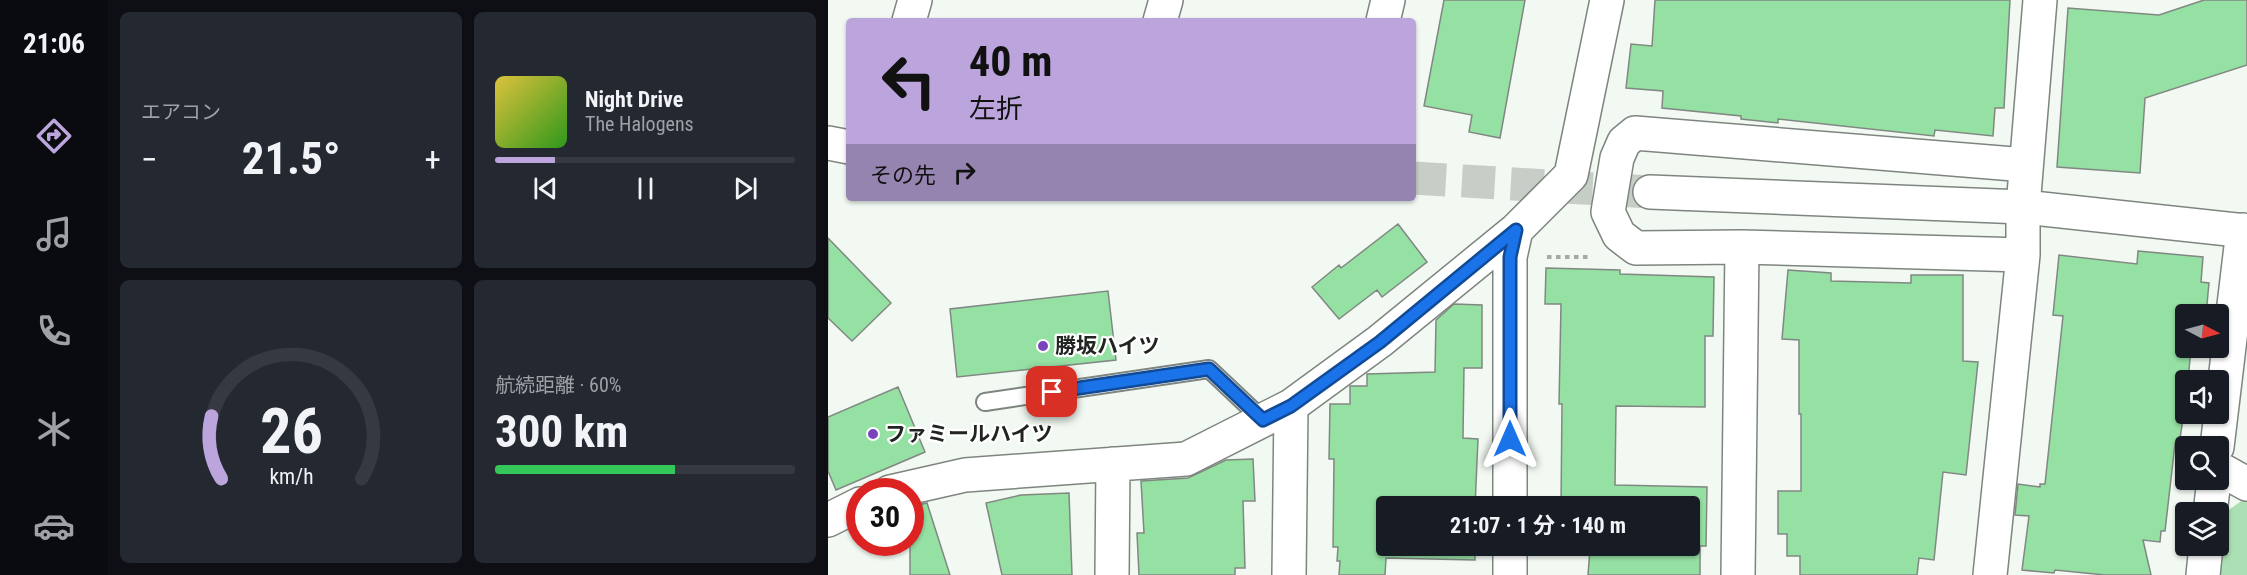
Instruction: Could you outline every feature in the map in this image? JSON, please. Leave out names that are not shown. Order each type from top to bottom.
[{"type":"street","points":[[910,18],[915,0]]},
{"type":"street","points":[[1161,18],[1166,0]]},
{"type":"street","points":[[1384,18],[1388,0]]},
{"type":"street","points":[[924,484],[965,475],[1186,459],[1277,413],[1380,342],[1513,244],[1571,175],[1607,0]]},
{"type":"street","points":[[1990,575],[2023,255],[2023,207],[2040,0]]},
{"type":"street","points":[[2023,255],[1742,247],[1636,248],[1619,235],[1608,212],[1617,158],[1624,142],[1635,133],[2026,165]]},
{"type":"street","points":[[828,143],[846,146]]},
{"type":"street","points":[[1571,175],[1612,179]]},
{"type":"street","points":[[1650,192],[2023,207],[2245,230],[2218,436]]},
{"type":"street","points":[[1510,496],[1513,244]]},
{"type":"street","points":[[1738,575],[1742,247]]},
{"type":"street","points":[[1277,413],[1289,575]]},
{"type":"street","points":[[1112,575],[1113,464]]},
{"type":"street","points":[[2229,474],[2247,484]]},
{"type":"street","points":[[828,520],[846,511]]},
{"type":"street","points":[[1510,556],[1510,575]]},
{"type":"street","points":[[2203,575],[2205,556]]},
{"type":"lane","points":[[985,402],[1209,369],[1277,413]]},
{"type":"path","points":[[1513,244],[1635,257],[1636,248]]},
{"type":"green space","points":[[2244,499],[2247,500],[2247,575],[2218,575],[2220,556],[2229,556],[2229,510]]},
{"type":"building","points":[[1444,0],[1525,0],[1500,138],[1469,132],[1472,115],[1424,106]]},
{"type":"building","points":[[1655,0],[2010,0],[2004,108],[1995,108],[1993,136],[1935,130],[1934,136],[1778,119],[1778,123],[1741,119],[1741,116],[1662,108],[1663,91],[1626,88],[1631,44],[1652,46]]},
{"type":"building","points":[[2204,0],[2247,0],[2247,65],[2145,98],[2140,173],[2057,167],[2068,8],[2159,15]]},
{"type":"building","points":[[1398,224],[1427,262],[1382,297],[1377,290],[1339,319],[1312,287],[1339,265],[1341,268]]},
{"type":"building","points":[[828,238],[891,303],[852,341],[828,318]]},
{"type":"building","points":[[2138,251],[2203,257],[2201,282],[2209,283],[2207,304],[2175,304],[2175,358],[2190,358],[2189,370],[2175,370],[2175,424],[2182,424],[2180,436],[2175,436],[2165,531],[2161,531],[2160,542],[2143,540],[2151,575],[2022,570],[2029,516],[2015,515],[2018,484],[2040,487],[2040,484],[2045,484],[2063,316],[2053,315],[2059,255],[2137,264]]},
{"type":"building","points":[[1546,268],[1620,270],[1620,274],[1714,277],[1713,336],[1705,336],[1705,407],[1616,406],[1615,485],[1707,487],[1706,546],[1700,546],[1700,496],[1561,496],[1562,404],[1559,404],[1561,304],[1545,304]]},
{"type":"building","points":[[1788,270],[1831,273],[1831,281],[1911,283],[1911,275],[1963,275],[1963,361],[1978,362],[1966,475],[1943,472],[1934,560],[1919,558],[1917,575],[1800,575],[1800,556],[1787,556],[1787,534],[1778,534],[1778,491],[1801,491],[1799,340],[1782,339]]},
{"type":"building","name":"勝坂ハイツ","points":[[1108,291],[1116,360],[957,377],[950,309]]},
{"type":"building","points":[[1454,304],[1482,305],[1482,368],[1464,368],[1463,438],[1478,439],[1475,496],[1376,496],[1376,556],[1475,556],[1475,560],[1386,558],[1385,575],[1339,575],[1338,547],[1333,547],[1334,459],[1329,459],[1330,404],[1350,404],[1350,386],[1367,386],[1367,374],[1435,372],[1436,320]]},
{"type":"building","name":"ファミールハイツ","points":[[898,387],[925,452],[864,478],[846,478],[846,486],[836,490],[828,471],[828,417]]},
{"type":"building","points":[[1253,459],[1255,501],[1243,501],[1245,568],[1235,568],[1235,575],[1139,575],[1137,533],[1144,533],[1141,481],[1188,478],[1226,460]]},
{"type":"building","points":[[1069,493],[1072,575],[1002,575],[986,503],[1021,495]]},
{"type":"building","points":[[927,503],[950,575],[910,575],[910,556],[924,556],[924,504]]},
{"type":"building","points":[[1589,556],[1700,556],[1700,575],[1588,575]]},
{"type":"tunnel","points":[[1416,178],[1650,192]]},
{"type":"place","name":"勝坂ハイツ","points":[[1043,346]]},
{"type":"place","name":"ファミールハイツ","points":[[873,434]]},
{"type":"route","points":[[1052,392],[1209,369],[1263,420],[1291,406],[1380,342],[1516,230],[1510,257],[1510,439]]}]
